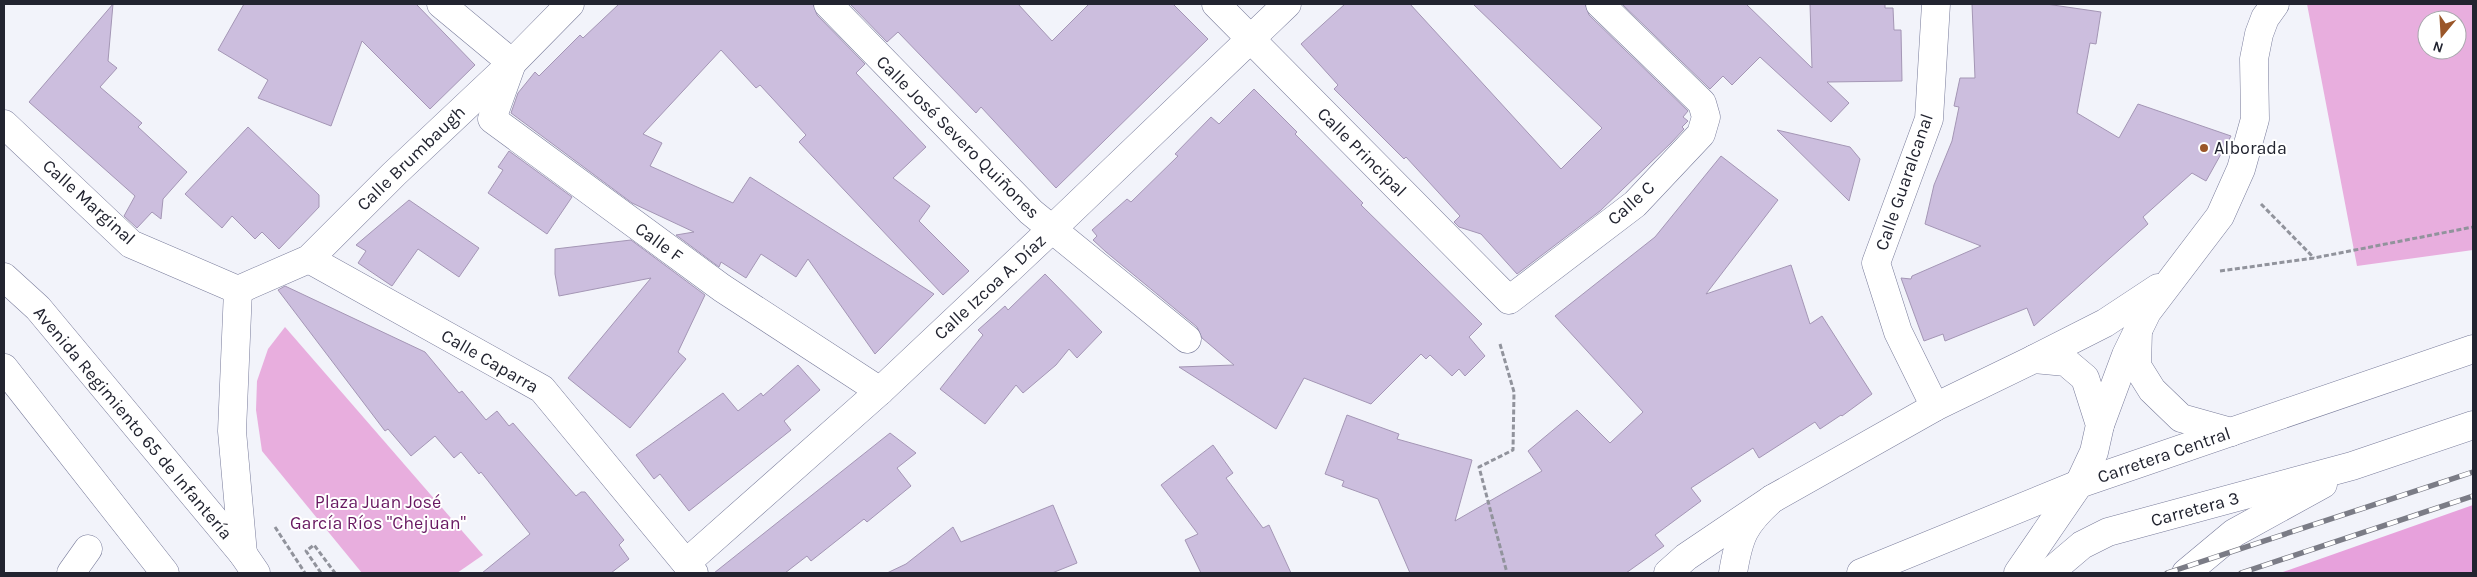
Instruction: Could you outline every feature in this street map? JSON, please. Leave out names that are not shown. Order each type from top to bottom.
[{"type":"main road","points":[[441,4],[512,63]]},
{"type":"main road","name":"Calle Brumbaugh","points":[[238,290],[309,259],[394,174],[512,63],[570,4]]},
{"type":"main road","name":"Calle José Severo Quiñones","points":[[828,4],[1031,212],[1187,339]]},
{"type":"main road","name":"Calle Principal","points":[[1216,4],[1509,300]]},
{"type":"main road","name":"Calle Izcoa A. Díaz","points":[[690,568],[1051,230],[1287,4]]},
{"type":"main road","name":"Calle C","points":[[1509,300],[1635,204],[1701,134],[1706,117],[1702,103],[1600,4]]},
{"type":"main road","name":"Calle Guaralcanal","points":[[1935,407],[1898,332],[1876,263],[1929,119],[1936,4]]},
{"type":"main road","points":[[2018,573],[2080,484],[2094,452],[2100,425],[2126,355],[2147,312],[2220,216],[2241,169],[2255,119],[2254,59],[2259,34],[2265,18],[2275,4]]},
{"type":"main road","name":"Calle F","points":[[512,63],[492,119],[722,288],[880,391]]},
{"type":"main road","name":"Calle Marginal","points":[[4,124],[131,244],[238,290]]},
{"type":"main road","name":"Calle Caparra","points":[[309,259],[542,389],[690,568]]},
{"type":"main road","name":"Avenida Regimiento 65 de Infantería","points":[[4,276],[38,308],[250,564]]},
{"type":"main road","points":[[1668,573],[1686,557],[1772,499],[1935,407],[2105,323],[2174,278]]},
{"type":"main road","points":[[238,290],[232,431],[250,564]]},
{"type":"main road","points":[[2138,330],[2137,366],[2152,390],[2181,418],[2231,432]]},
{"type":"main road","name":"Carretera Central","points":[[1861,573],[2080,484],[2473,349]]},
{"type":"main road","points":[[2034,359],[2066,362],[2085,378],[2100,425]]},
{"type":"main road","points":[[4,368],[165,573]]},
{"type":"main road","points":[[2186,573],[2234,533],[2319,487],[2352,466],[2473,425]]},
{"type":"main road","name":"Carretera 3","points":[[2049,573],[2082,545],[2108,532],[2352,466]]},
{"type":"main road","points":[[1733,573],[1743,533],[1752,517],[1772,499]]},
{"type":"main road","points":[[71,573],[88,549]]},
{"type":"path","points":[[2241,169],[2254,197],[2314,258]]},
{"type":"path","points":[[2174,278],[2314,258],[2472,227]]},
{"type":"path","points":[[1500,344],[1514,392],[1513,450],[1479,467],[1507,573]]},
{"type":"path","points":[[321,573],[306,551],[314,545],[335,573]]},
{"type":"green space","points":[[2307,4],[2473,4],[2473,250],[2357,266]]},
{"type":"green space","name":"Plaza Juan José García Ríos \"Chejuan\"","points":[[285,327],[483,555],[457,573],[362,573],[262,451],[256,410],[257,381],[268,349]]},
{"type":"shaded area","points":[[2473,505],[2473,573],[2280,573]]},
{"type":"building","points":[[113,4],[108,61],[117,68],[100,87],[142,123],[138,127],[187,172],[163,199],[161,219],[152,212],[137,228],[124,216],[135,196],[29,102]]},
{"type":"building","points":[[244,4],[416,4],[475,65],[430,109],[362,41],[331,126],[258,98],[268,80],[218,50]]},
{"type":"building","points":[[619,4],[813,4],[817,15],[865,64],[856,73],[926,147],[893,178],[930,206],[919,221],[969,271],[943,295],[799,142],[806,135],[760,85],[756,88],[721,50],[643,134],[662,143],[650,166],[733,203],[750,177],[934,294],[875,354],[808,259],[796,277],[761,254],[746,278],[721,262],[719,267],[676,235],[694,232],[632,203],[511,113],[518,93],[535,72],[539,76],[580,35],[583,38]]},
{"type":"building","points":[[850,4],[1018,4],[1052,41],[1089,4],[1173,4],[1208,39],[1056,188],[981,107],[976,113],[898,32],[887,42]]},
{"type":"building","points":[[1345,4],[1410,4],[1561,169],[1602,128],[1473,4],[1585,4],[1589,15],[1688,111],[1683,117],[1688,121],[1682,127],[1684,129],[1671,143],[1600,211],[1517,274],[1481,234],[1459,227],[1454,222],[1460,216],[1406,157],[1404,159],[1334,89],[1338,85],[1301,44]]},
{"type":"building","points":[[1622,4],[1746,4],[1812,68],[1810,4],[1885,4],[1885,8],[1893,8],[1894,30],[1901,30],[1902,81],[1827,82],[1849,103],[1831,122],[1760,57],[1732,85],[1723,76],[1710,89]]},
{"type":"building","points":[[1972,4],[2046,4],[2101,12],[2096,44],[2090,43],[2077,113],[2119,138],[2138,104],[2231,136],[2206,181],[2192,173],[2143,217],[2148,224],[2034,326],[2027,308],[1945,341],[1943,334],[1924,341],[1901,278],[1911,279],[1912,276],[1981,246],[1925,224],[1934,185],[1952,141],[1959,107],[1954,106],[1960,78],[1975,78]]},
{"type":"building","points":[[1254,89],[1363,203],[1361,205],[1482,324],[1469,337],[1485,356],[1465,376],[1459,369],[1452,376],[1430,355],[1426,359],[1421,354],[1371,404],[1304,378],[1276,429],[1179,367],[1234,365],[1202,338],[1197,327],[1093,240],[1097,236],[1092,230],[1127,199],[1131,202],[1178,156],[1175,154],[1211,117],[1219,124]]},
{"type":"building","points":[[248,127],[319,195],[319,207],[279,249],[262,232],[255,239],[232,216],[222,228],[185,194]]},
{"type":"building","points":[[1777,130],[1850,147],[1860,159],[1849,201]]},
{"type":"building","points":[[509,151],[572,197],[547,234],[488,193],[503,170],[498,167]]},
{"type":"building","points":[[1721,156],[1778,200],[1706,294],[1791,265],[1810,324],[1822,316],[1872,394],[1820,429],[1815,422],[1759,458],[1753,448],[1691,488],[1701,501],[1655,535],[1664,546],[1626,573],[1410,573],[1378,499],[1342,486],[1344,481],[1325,474],[1347,415],[1399,434],[1397,439],[1472,460],[1455,521],[1542,471],[1528,451],[1577,410],[1610,443],[1643,412],[1555,316],[1655,237]]},
{"type":"building","points":[[409,200],[479,248],[459,277],[418,249],[392,286],[358,263],[366,251],[356,245]]},
{"type":"building","points":[[631,240],[705,295],[678,352],[686,359],[630,428],[568,378],[651,278],[559,296],[555,274],[555,249]]},
{"type":"building","points":[[1045,274],[1102,332],[1077,358],[1069,349],[1056,365],[1023,393],[1016,385],[985,424],[940,389],[983,335],[978,330],[1005,306],[1008,310]]},
{"type":"building","points":[[285,286],[425,352],[459,393],[462,391],[486,420],[497,411],[509,426],[513,423],[576,496],[581,492],[585,492],[624,540],[619,545],[629,559],[611,573],[482,573],[530,534],[481,472],[479,474],[461,452],[454,458],[435,436],[411,456],[388,429],[385,431],[278,290]]},
{"type":"building","points":[[798,365],[820,390],[784,421],[791,430],[689,511],[660,474],[654,479],[636,455],[723,393],[738,411],[761,393],[763,396]]},
{"type":"building","points":[[890,433],[916,453],[897,468],[911,486],[867,522],[864,519],[811,561],[807,556],[785,573],[714,573]]},
{"type":"building","points":[[1213,445],[1233,473],[1226,478],[1263,528],[1269,525],[1291,573],[1201,573],[1185,540],[1198,534],[1161,485]]},
{"type":"building","points":[[1053,505],[1077,563],[1052,573],[887,573],[906,564],[953,527],[961,542]]},
{"type":"railway","points":[[2167,573],[2473,472]]},
{"type":"railway","points":[[2241,573],[2473,496]]},
{"type":"place","name":"Alborada","points":[[2204,148]]}]
